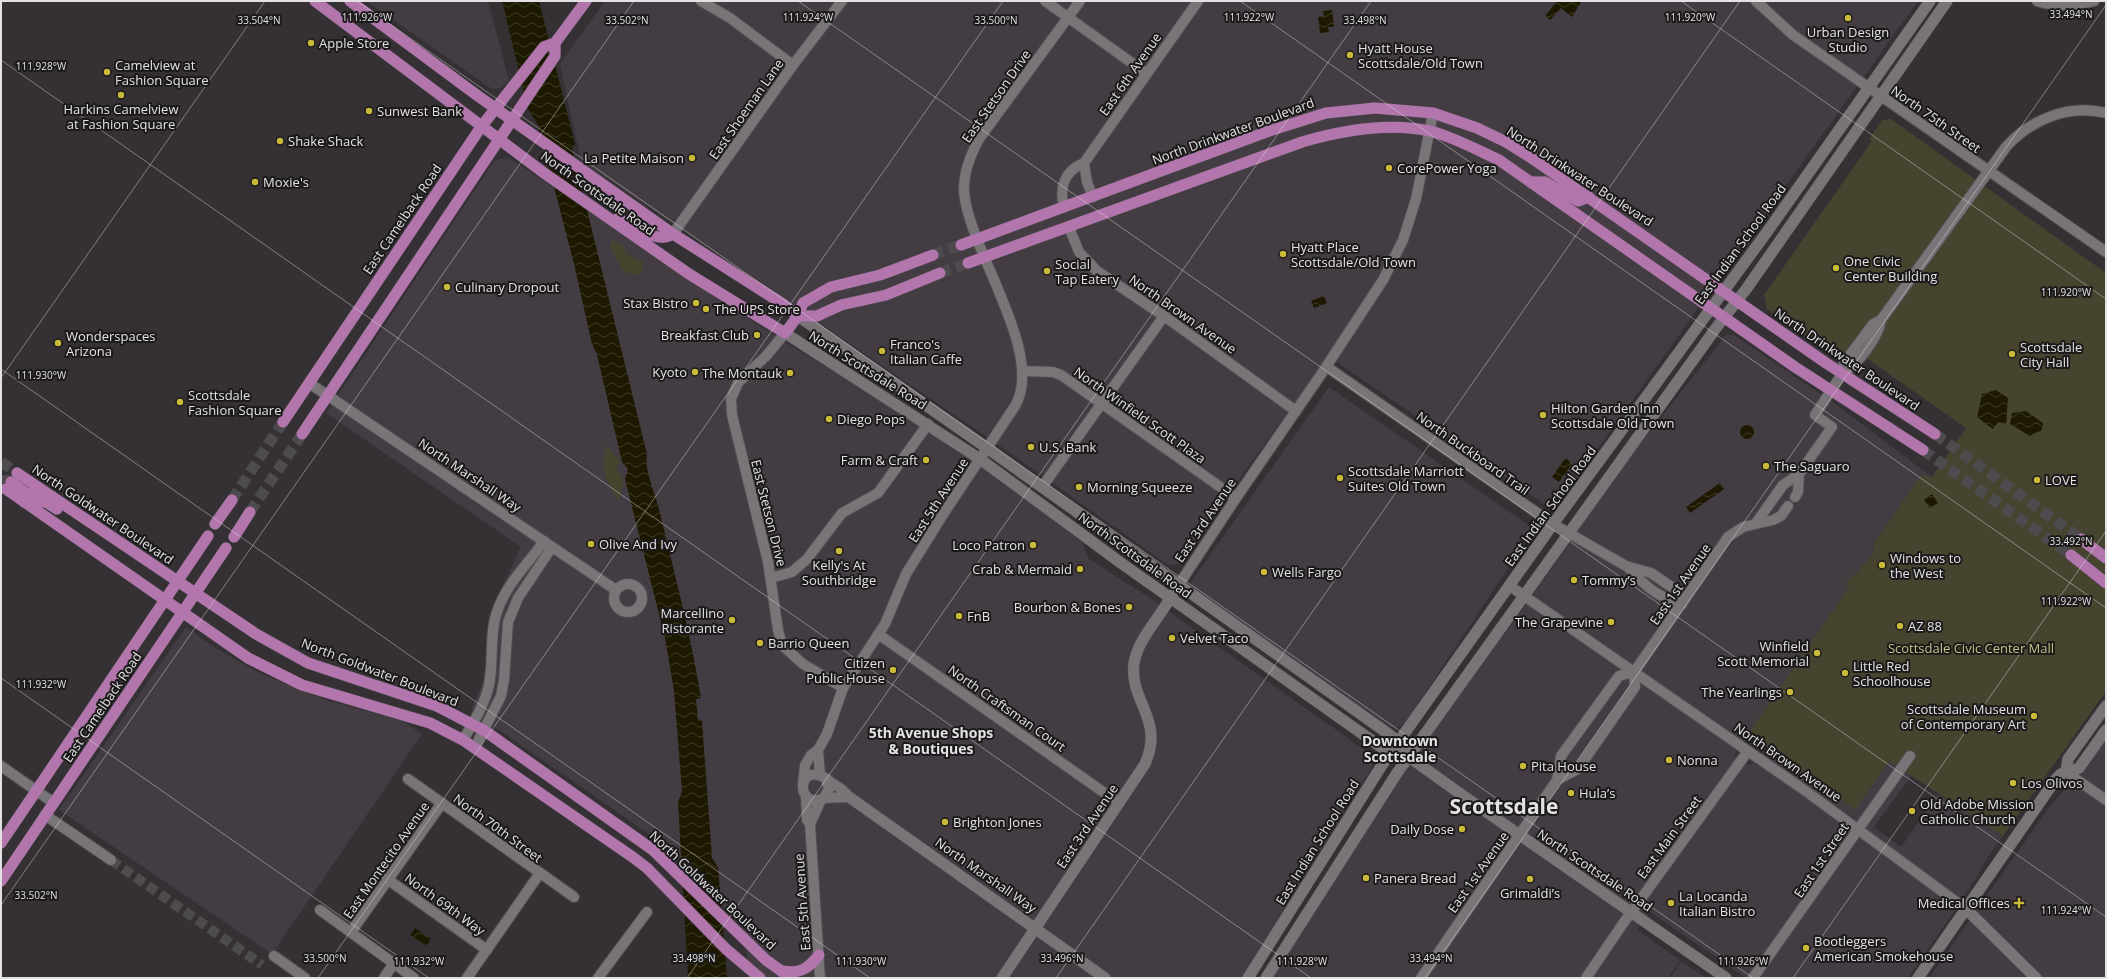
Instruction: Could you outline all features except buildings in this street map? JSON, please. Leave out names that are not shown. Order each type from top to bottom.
[{"type":"main road","name":"North Scottsdale Road","points":[[314,1],[498,140],[689,274],[928,424],[980,459],[1170,598],[1391,754],[1409,757]]},
{"type":"main road","name":"North Scottsdale Road","points":[[350,1],[495,108],[673,234],[783,304],[1042,487],[1178,586],[1399,742],[1409,757],[1519,836],[1632,912],[1726,978]]},
{"type":"main road","name":"East Camelback Road","points":[[283,422],[481,127],[544,47],[555,43],[586,1]]},
{"type":"main road","name":"East Indian School Road","points":[[1248,978],[1310,877],[1399,742],[1553,524],[1724,290],[1930,1]]},
{"type":"main road","points":[[1266,978],[1409,757],[1738,300],[1882,97],[1947,1]]},
{"type":"main road","name":"East Camelback Road","points":[[302,434],[555,56],[555,43]]},
{"type":"main road","name":"North Drinkwater Boulevard","points":[[961,245],[1326,113],[1375,108],[1433,113],[1477,128],[1506,142],[1724,290],[1842,374],[1935,434]]},
{"type":"main road","points":[[968,263],[1302,142],[1328,134],[1380,127],[1430,131],[1499,160],[1832,392],[1923,450]]},
{"type":"main road","points":[[1531,182],[1545,182],[1578,201],[1589,197]]},
{"type":"main road","points":[[603,214],[624,221],[657,237],[665,238],[673,234]]},
{"type":"main road","points":[[785,333],[798,316],[803,303],[831,287],[880,275],[933,255]]},
{"type":"main road","points":[[798,316],[816,316],[841,305],[886,295],[940,273]]},
{"type":"main road","name":"North Goldwater Boulevard","points":[[24,502],[11,482],[26,493],[48,494],[256,634],[308,662],[437,706],[485,731],[622,826],[653,850],[680,874],[724,920],[791,978]]},
{"type":"main road","points":[[215,524],[232,500]]},
{"type":"main road","points":[[24,502],[46,502],[84,527],[92,525]]},
{"type":"main road","points":[[24,502],[248,658],[302,685],[430,723],[475,747],[634,858],[682,903],[726,948],[760,978]]},
{"type":"main road","points":[[234,537],[250,512]]},
{"type":"main road","name":"East Camelback Road","points":[[1,843],[208,536]]},
{"type":"main road","points":[[2081,539],[2106,558]]},
{"type":"main road","name":"East Camelback Road","points":[[1,881],[226,548]]},
{"type":"main road","points":[[2071,555],[2106,583]]},
{"type":"main road","name":"East 3rd Avenue","points":[[1002,978],[1145,764],[1152,740],[1152,731],[1138,691],[1134,663],[1141,643],[1170,598]]},
{"type":"main road","points":[[2066,772],[2068,759],[2106,706]]},
{"type":"main road","points":[[1918,978],[2056,779],[2061,774],[2079,768],[2106,730]]},
{"type":"main road","name":"North Marshall Way","points":[[849,797],[1105,978]]},
{"type":"main road","points":[[1310,877],[1325,886]]},
{"type":"main road","name":"North Brown Avenue","points":[[1966,909],[1980,920],[2013,956],[2036,978]]},
{"type":"main road","points":[[780,970],[793,973],[804,970],[819,955]]},
{"type":"street","points":[[701,1],[730,18],[793,65]]},
{"type":"street","name":"East Shoeman Lane","points":[[673,234],[793,65],[842,1]]},
{"type":"street","points":[[1045,1],[1146,73]]},
{"type":"street","name":"East Stetson Drive","points":[[978,239],[964,190],[972,153],[979,139],[1080,1]]},
{"type":"street","name":"East 6th Avenue","points":[[1064,207],[1061,196],[1064,182],[1076,166],[1084,163],[1198,1]]},
{"type":"street","name":"North 75th Street","points":[[1756,1],[1793,35],[1988,171],[2105,248]]},
{"type":"street","points":[[2037,1],[2060,5],[2076,5],[2094,1]]},
{"type":"street","points":[[1756,522],[1783,485],[1799,474],[1832,427],[1815,415],[1832,392],[1842,374],[1852,368],[1880,330],[1881,320],[2012,140],[2032,124],[2062,113],[2078,109],[2106,113]]},
{"type":"street","name":"East 3rd Avenue","points":[[1170,598],[1376,292],[1403,240],[1416,199],[1433,113]]},
{"type":"street","points":[[1084,163],[1086,182],[1093,196]]},
{"type":"street","name":"North Brown Avenue","points":[[1069,227],[1079,252],[1097,271],[1164,316],[1296,411]]},
{"type":"street","points":[[978,239],[985,257]]},
{"type":"street","name":"East 5th Avenue","points":[[803,783],[805,765],[811,755],[818,750],[830,728],[842,688],[878,634],[906,574],[1019,400],[1022,392],[1023,371],[1018,344],[985,257]]},
{"type":"street","points":[[1042,487],[1164,316]]},
{"type":"street","name":"East Stetson Drive","points":[[785,333],[767,355],[738,383],[731,399],[732,415],[771,578],[778,630],[782,645],[803,664],[842,688]]},
{"type":"street","name":"North Buckboard Trail","points":[[1327,366],[1553,524],[1628,568],[1643,584],[1664,599],[1682,604]]},
{"type":"street","name":"North Winfield Scott Plaza","points":[[1023,371],[1053,372],[1061,375],[1236,498]]},
{"type":"street","name":"North Marshall Way","points":[[309,383],[616,590]]},
{"type":"street","points":[[771,578],[792,572],[807,559],[842,513],[878,494],[928,424]]},
{"type":"street","points":[[1795,497],[1798,492],[1799,474]]},
{"type":"street","name":"East 1st Avenue","points":[[1557,780],[1578,769],[1635,687],[1634,672],[1728,537],[1734,531],[1756,522],[1773,520],[1781,516],[1788,506]]},
{"type":"street","points":[[462,740],[472,724],[489,686],[493,632],[498,608],[507,590],[544,541]]},
{"type":"street","points":[[475,747],[485,731],[501,696],[505,673],[508,622],[518,598],[552,547]]},
{"type":"street","name":"North Buckboard Trail","points":[[1628,568],[1651,573],[1673,588],[1682,604]]},
{"type":"street","name":"North Brown Avenue","points":[[1510,586],[1858,828],[1966,909]]},
{"type":"street","name":"North Craftsman Court","points":[[878,634],[1119,803]]},
{"type":"street","name":"East 1st Avenue","points":[[1421,978],[1557,780],[1561,756],[1619,676],[1634,672]]},
{"type":"street","points":[[810,824],[814,819],[829,788],[823,777],[818,750]]},
{"type":"street","name":"East Main Street","points":[[1586,978],[1748,751]]},
{"type":"street","name":"East 1st Street","points":[[1753,978],[1910,756]]},
{"type":"street","points":[[1,766],[54,803]]},
{"type":"street","points":[[2066,772],[2106,800]]},
{"type":"street","points":[[823,777],[811,776],[803,783],[803,791],[806,797],[813,801],[849,797]]},
{"type":"street","name":"North Marshall Way","points":[[823,777],[838,786],[849,797]]},
{"type":"street","name":"North 70th Street","points":[[408,779],[574,897]]},
{"type":"street","name":"East 5th Avenue","points":[[806,797],[807,820],[810,824],[820,978]]},
{"type":"street","name":"East Montecito Avenue","points":[[351,932],[442,803]]},
{"type":"street","points":[[45,815],[111,860]]},
{"type":"street","points":[[467,978],[540,873]]},
{"type":"street","name":"North 69th Way","points":[[387,879],[487,950]]},
{"type":"street","points":[[320,910],[394,964],[399,974],[414,978]]},
{"type":"street","points":[[603,976],[647,912]]},
{"type":"street","points":[[274,956],[305,978]]},
{"type":"street","points":[[384,978],[394,964]]},
{"type":"shaded area","points":[[366,1],[488,1],[509,81],[501,88],[492,89]]},
{"type":"shaded area","points":[[605,1],[1918,1],[1559,503],[1547,506],[1328,356],[1178,564],[1168,565],[1006,450],[581,161],[560,64]]},
{"type":"shaded area","points":[[508,157],[772,334],[915,421],[993,475],[1082,542],[1089,559],[1150,598],[1370,754],[1372,767],[1241,978],[748,978],[745,931],[666,846],[492,725],[472,708],[482,685],[497,597],[521,547],[326,413],[494,161]]},
{"type":"shaded area","points":[[1726,335],[1734,335],[1834,403],[1932,477],[1922,475],[1875,542],[1872,556],[1857,574],[1851,576],[1850,586],[1734,755],[1749,765],[1762,755],[1802,698],[1911,776],[1874,827],[1901,847],[1938,794],[1961,808],[2047,770],[2046,775],[1994,848],[1964,897],[1908,978],[1746,978],[1650,912],[1637,930],[1680,960],[1668,978],[1271,978],[1400,777],[1558,560],[1626,462]]},
{"type":"shaded area","points":[[1329,387],[1534,529],[1405,723],[1397,728],[1389,727],[1195,591],[1191,585],[1193,579]]},
{"type":"shaded area","points":[[186,627],[214,647],[261,674],[326,700],[403,721],[422,734],[272,954],[59,810]]},
{"type":"shaded area","points":[[2106,736],[2106,978],[1929,978],[2050,806],[2081,771]]},
{"type":"shaded area","points":[[1681,961],[1706,978],[1670,978]]},
{"type":"green space","name":"Scottsdale Civic Center Mall","points":[[1891,119],[2106,273],[2106,691],[2003,836],[1889,761],[1855,810],[1748,734],[1850,586],[1845,585],[1851,576],[1857,574],[1872,556],[1875,542],[1919,478],[1922,475],[1932,477],[1966,428],[1852,348],[1847,354],[1834,356],[1767,309],[1764,295],[1872,141],[1869,139],[1882,120]]},
{"type":"green space","points":[[612,238],[615,243],[621,244],[628,254],[644,263],[640,275],[632,274],[623,270],[610,248]]},
{"type":"green space","points":[[606,445],[620,461],[616,469],[624,480],[619,500],[610,487],[605,474],[604,461]]},
{"type":"water","points":[[502,1],[539,1],[575,144],[572,149],[647,454],[646,460],[648,474],[659,509],[682,604],[701,698],[696,699],[698,720],[702,721],[712,858],[718,867],[727,978],[688,978],[678,802],[682,792],[674,691],[665,638],[625,479],[628,469],[622,462],[597,355],[592,344],[574,264],[538,125],[528,109]]},
{"type":"water","points":[[1557,1],[1581,2],[1572,17],[1561,8],[1550,20],[1545,16]]},
{"type":"water","points":[[1332,10],[1334,27],[1328,27],[1329,32],[1320,33],[1318,17],[1324,16],[1323,11]]},
{"type":"water","points":[[1324,296],[1327,303],[1314,308],[1311,301]]},
{"type":"water","points":[[1996,390],[2008,398],[2006,424],[1998,422],[1993,429],[1977,417],[1982,394]]},
{"type":"water","points":[[2026,411],[2043,423],[2042,430],[2030,436],[2010,424],[2012,413]]},
{"type":"water","points":[[1747,425],[1752,427],[1754,432],[1752,437],[1747,439],[1742,437],[1740,432],[1742,427]]},
{"type":"water","points":[[1568,459],[1571,465],[1559,482],[1552,477],[1564,460]]},
{"type":"water","points":[[1720,483],[1724,489],[1690,513],[1686,507]]},
{"type":"water","points":[[1932,494],[1938,503],[1930,508],[1924,500]]},
{"type":"water","points":[[415,928],[430,938],[429,943],[425,945],[410,935]]},
{"type":"tunnel","points":[[933,255],[961,245]]},
{"type":"tunnel","points":[[940,273],[968,263]]},
{"type":"tunnel","points":[[232,500],[283,422]]},
{"type":"tunnel","points":[[250,512],[302,434]]},
{"type":"tunnel","points":[[1935,434],[2081,539]]},
{"type":"tunnel","points":[[1923,450],[2071,555]]},
{"type":"tunnel","points":[[1,462],[17,473]]},
{"type":"tunnel","points":[[1,481],[7,480],[11,482]]},
{"type":"tunnel","points":[[111,860],[262,965]]},
{"type":"place","name":"Urban Design Studio","points":[[1848,18]]},
{"type":"place","name":"Apple Store","points":[[311,43]]},
{"type":"place","name":"Hyatt House Scottsdale/Old Town","points":[[1350,55]]},
{"type":"place","name":"Camelview at Fashion Square","points":[[107,72]]},
{"type":"place","name":"Harkins Camelview at Fashion Square","points":[[121,95]]},
{"type":"place","name":"Sunwest Bank","points":[[369,111]]},
{"type":"place","name":"Shake Shack","points":[[280,141]]},
{"type":"place","name":"La Petite Maison","points":[[692,158]]},
{"type":"place","name":"CorePower Yoga","points":[[1389,168]]},
{"type":"place","name":"Moxie's","points":[[255,182]]},
{"type":"place","name":"Hyatt Place Scottsdale/Old Town","points":[[1283,254]]},
{"type":"place","name":"One Civic Center Building","points":[[1836,268]]},
{"type":"place","name":"Social Tap Eatery","points":[[1047,271]]},
{"type":"place","name":"Culinary Dropout","points":[[447,287]]},
{"type":"place","name":"Stax Bistro","points":[[696,303]]},
{"type":"place","name":"The UPS Store","points":[[706,309]]},
{"type":"place","name":"Breakfast Club","points":[[757,335]]},
{"type":"place","name":"Wonderspaces Arizona","points":[[58,343]]},
{"type":"place","name":"Franco's Italian Caffe","points":[[882,351]]},
{"type":"place","name":"Scottsdale City Hall","points":[[2012,354]]},
{"type":"place","name":"Kyoto","points":[[695,372]]},
{"type":"place","name":"The Montauk","points":[[790,373]]},
{"type":"place","name":"Scottsdale Fashion Square","points":[[180,402]]},
{"type":"place","name":"Hilton Garden Inn Scottsdale Old Town","points":[[1543,415]]},
{"type":"place","name":"Diego Pops","points":[[829,419]]},
{"type":"place","name":"U.S. Bank","points":[[1031,447]]},
{"type":"place","name":"Farm & Craft","points":[[926,460]]},
{"type":"place","name":"The Saguaro","points":[[1766,466]]},
{"type":"place","name":"Scottsdale Marriott Suites Old Town","points":[[1340,478]]},
{"type":"place","name":"LOVE","points":[[2037,480]]},
{"type":"place","name":"Morning Squeeze","points":[[1079,487]]},
{"type":"place","name":"Olive And Ivy","points":[[591,544]]},
{"type":"place","name":"Loco Patron","points":[[1033,545]]},
{"type":"place","name":"Kelly's At Southbridge","points":[[839,551]]},
{"type":"place","name":"Windows to the West","points":[[1882,565]]},
{"type":"place","name":"Crab & Mermaid","points":[[1080,569]]},
{"type":"place","name":"Wells Fargo","points":[[1264,572]]},
{"type":"place","name":"Tommy’s","points":[[1574,580]]},
{"type":"place","name":"Bourbon & Bones","points":[[1129,607]]},
{"type":"place","name":"FnB","points":[[959,616]]},
{"type":"place","name":"Marcellino Ristorante","points":[[732,620]]},
{"type":"place","name":"The Grapevine","points":[[1611,622]]},
{"type":"place","name":"AZ 88","points":[[1900,626]]},
{"type":"place","name":"Velvet Taco","points":[[1172,638]]},
{"type":"place","name":"Barrio Queen","points":[[760,643]]},
{"type":"place","name":"Winfield Scott Memorial","points":[[1817,653]]},
{"type":"place","name":"Citizen Public House","points":[[893,670]]},
{"type":"place","name":"Little Red Schoolhouse","points":[[1845,673]]},
{"type":"place","name":"The Yearlings","points":[[1790,692]]},
{"type":"place","name":"Scottsdale Museum of Contemporary Art","points":[[2034,716]]},
{"type":"place","name":"Nonna","points":[[1669,760]]},
{"type":"place","name":"Pita House","points":[[1523,766]]},
{"type":"place","name":"Los Olivos","points":[[2013,783]]},
{"type":"place","name":"Hula’s","points":[[1571,793]]},
{"type":"place","name":"Old Adobe Mission Catholic Church","points":[[1912,811]]},
{"type":"place","name":"Brighton Jones","points":[[945,822]]},
{"type":"place","name":"Daily Dose","points":[[1462,829]]},
{"type":"place","name":"Panera Bread","points":[[1366,878]]},
{"type":"place","name":"Grimaldi’s","points":[[1530,879]]},
{"type":"place","name":"La Locanda Italian Bistro","points":[[1671,903]]},
{"type":"place","name":"Medical Offices","points":[[2019,903]]},
{"type":"place","name":"Bootleggers American Smokehouse","points":[[1806,948]]},
{"type":"district","name":"5th Avenue Shops & Boutiques","points":[[931,742]]},
{"type":"district","name":"Downtown Scottsdale","points":[[1400,750]]},
{"type":"district","name":"Scottsdale","points":[[1504,807]]}]
